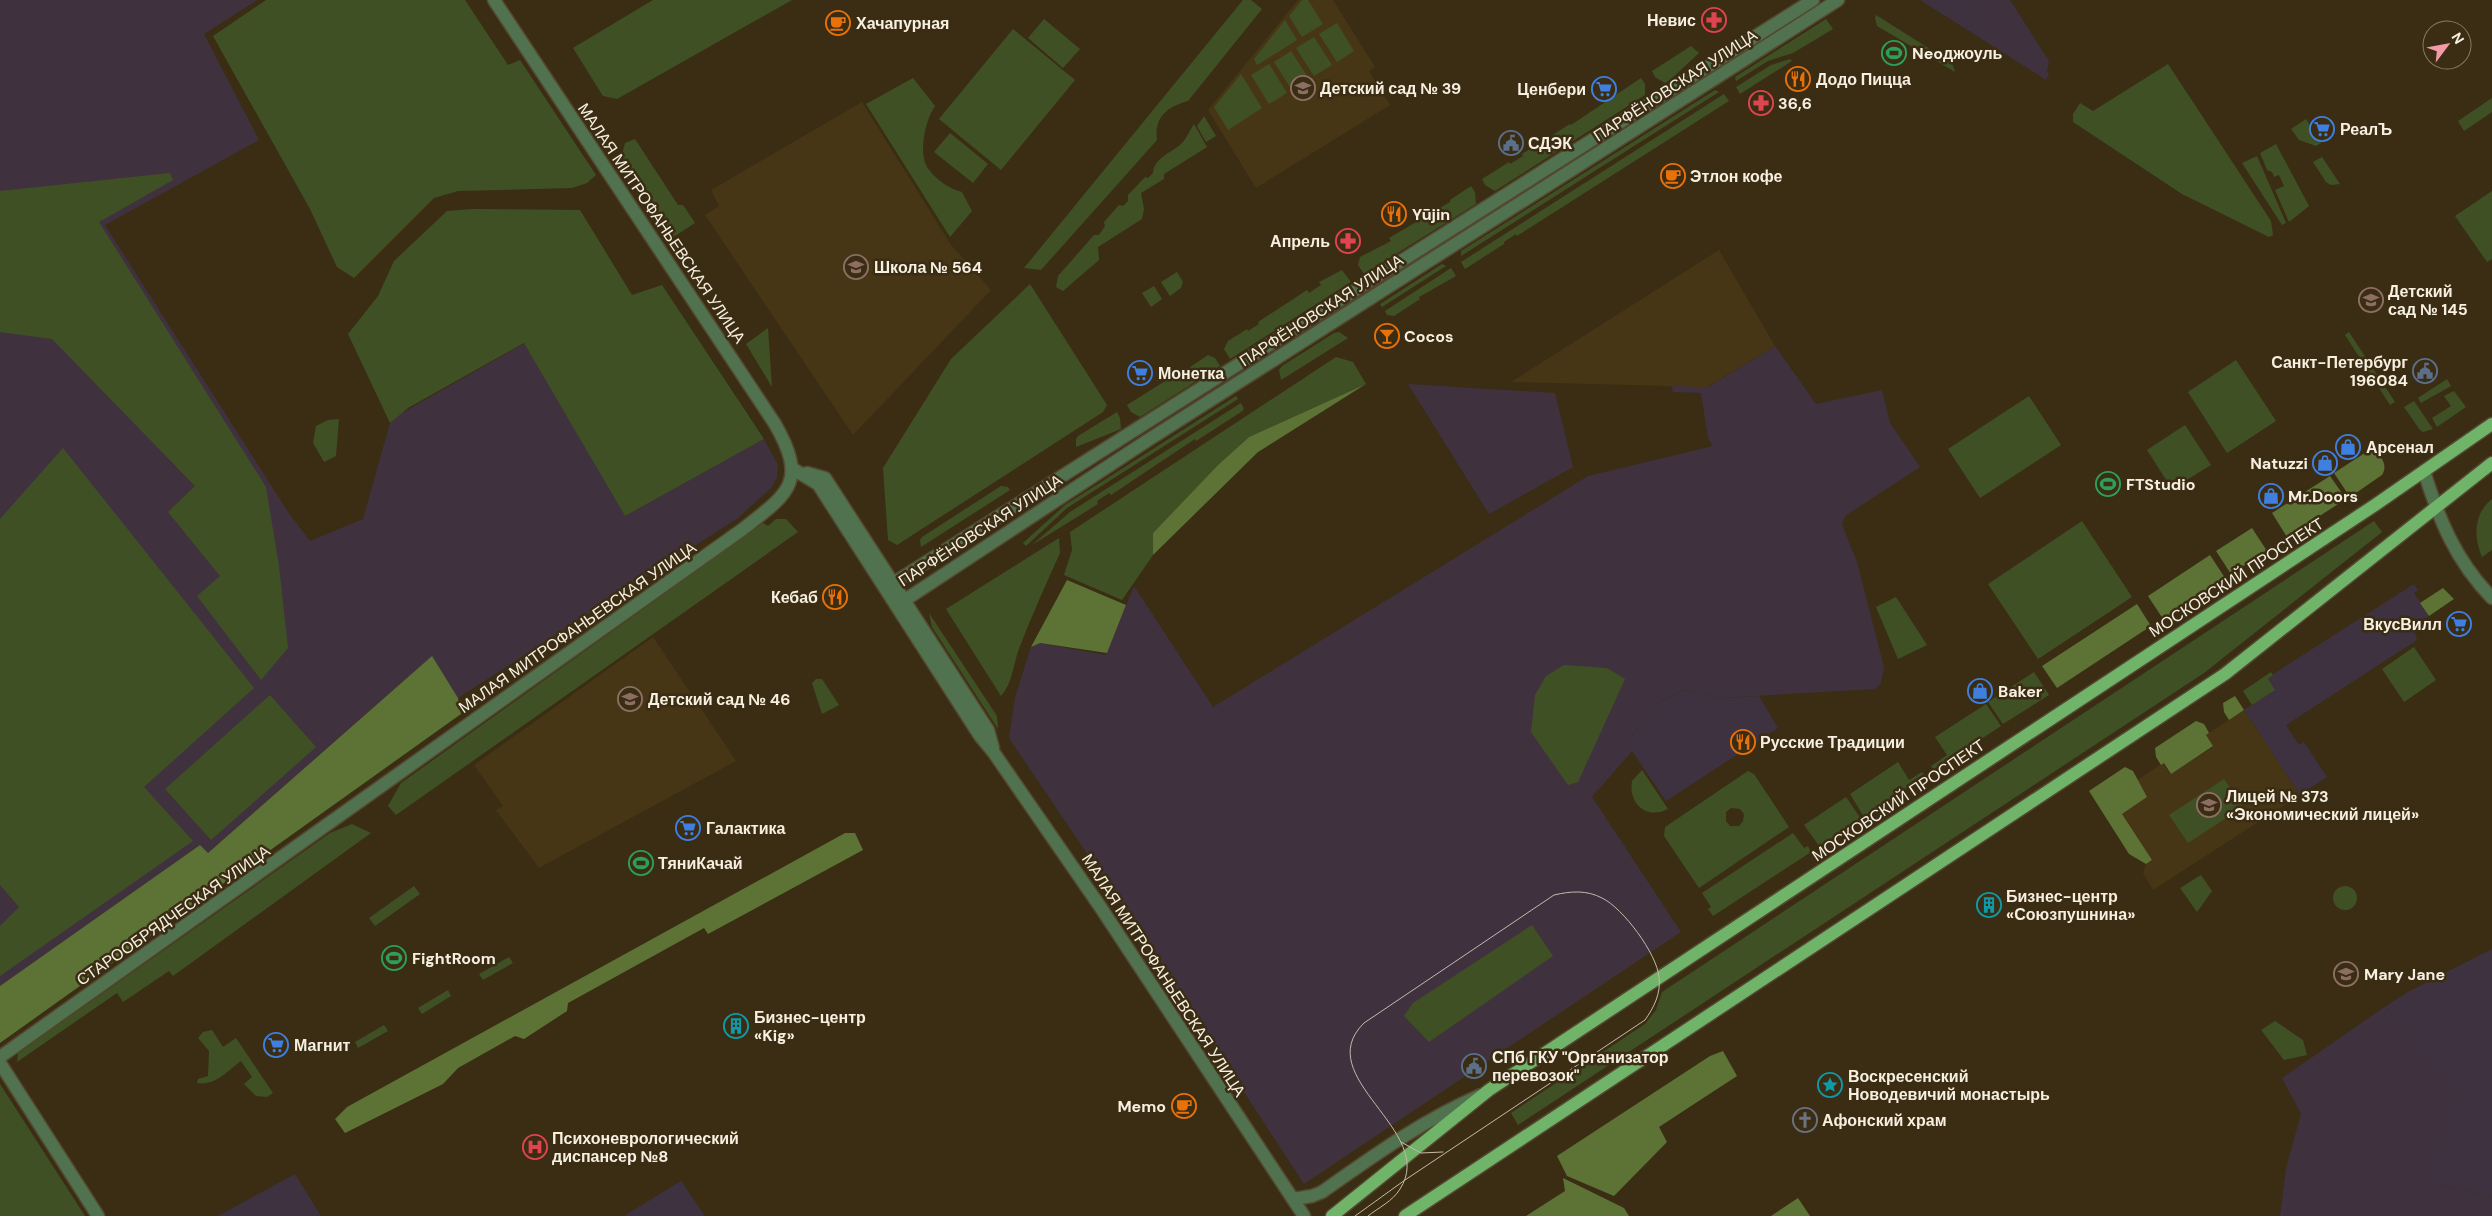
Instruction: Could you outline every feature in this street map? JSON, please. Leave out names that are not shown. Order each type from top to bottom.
[{"type":"main road","name":"МОСКОВСКИЙ ПРОСПЕКТ","points":[[1332,1216],[1485,1092],[2424,471],[2492,424]]},
{"type":"main road","points":[[1405,1216],[2225,674],[2492,464]]},
{"type":"street","name":"МАЛАЯ МИТРОФАНЬЕВСКАЯ УЛИЦА","points":[[365,799],[743,529],[769,509],[786,491],[792,480],[793,469],[786,443],[754,391],[494,0]]},
{"type":"street","name":"ПАРФЁНОВСКАЯ УЛИЦА","points":[[1813,0],[895,582],[899,599],[1838,0]]},
{"type":"street","name":"МАЛАЯ МИТРОФАНЬЕВСКАЯ УЛИЦА","points":[[793,469],[818,484],[899,599],[980,736],[994,753],[1101,908],[1304,1216]]},
{"type":"street","points":[[793,469],[825,478],[895,582]]},
{"type":"street","points":[[2424,471],[2435,508],[2460,561],[2492,598]]},
{"type":"street","name":"СТАРООБРЯДЧЕСКАЯ УЛИЦА","points":[[0,1057],[365,799]]},
{"type":"street","points":[[0,1063],[98,1216]]},
{"type":"street","points":[[1293,1199],[1312,1196],[1322,1192],[1398,1139],[1485,1092]]},
{"type":"shaded area","points":[[0,0],[257,0],[204,34],[259,140],[105,225],[288,512],[310,541],[363,519],[390,423],[400,414],[525,343],[625,516],[764,439],[778,465],[777,477],[772,487],[738,518],[458,698],[431,657],[208,853],[200,845],[0,986]]},
{"type":"shaded area","name":"Детский сад № 39","points":[[1298,0],[1333,0],[1375,67],[1369,71],[1390,105],[1256,188],[1208,110]]},
{"type":"shaded area","points":[[1920,0],[1974,0],[1983,18],[1966,29]]},
{"type":"shaded area","points":[[1974,0],[2010,0],[2049,61],[2047,70],[2049,75],[2046,80],[1966,29],[1982,18]]},
{"type":"shaded area","name":"Школа № 564","points":[[862,102],[951,245],[991,290],[853,435],[705,215],[719,206],[711,190]]},
{"type":"shaded area","points":[[1719,250],[1775,346],[1707,387],[1511,382]]},
{"type":"shaded area","points":[[1775,346],[1816,404],[1882,390],[1890,423],[1920,467],[1845,516],[1842,525],[1857,562],[1884,667],[1881,683],[1875,689],[1719,698],[1684,690],[1659,702],[1646,715],[1592,797],[1681,932],[1304,1184],[1117,898],[1009,738],[1015,697],[1031,647],[1039,643],[1106,655],[1134,586],[1213,707],[1588,476],[1713,446],[1708,438],[1701,393],[1673,392],[1671,385],[1708,387]]},
{"type":"shaded area","points":[[1408,384],[1555,393],[1573,467],[1489,514]]},
{"type":"shaded area","points":[[2414,584],[2418,590],[2414,593],[2429,616],[2413,625],[2417,640],[2286,725],[2299,745],[2304,742],[2327,777],[2300,795],[2244,710],[2274,690],[2267,678]]},
{"type":"shaded area","name":"Детский сад № 46","points":[[653,637],[736,761],[539,868],[496,810],[503,806],[474,765]]},
{"type":"shaded area","points":[[1684,690],[1719,698],[1759,696],[1778,728],[1666,801],[1632,751],[1592,797],[1646,715],[1659,702]]},
{"type":"shaded area","name":"Лицей № 373 «Экономический лицей»","points":[[2244,710],[2300,795],[2153,890],[2143,873],[2146,864],[2152,860],[2122,814],[2147,797],[2136,781],[2163,763],[2170,774],[2213,747],[2206,735]]},
{"type":"shaded area","points":[[2492,949],[2492,1197],[2436,1184],[2428,1167],[2451,1091],[2442,1078],[2408,1043],[2386,1006],[2408,992]]},
{"type":"shaded area","points":[[2386,1006],[2408,1043],[2442,1078],[2451,1091],[2446,1130],[2431,1158],[2429,1167],[2436,1184],[2492,1197],[2492,1216],[2280,1216],[2286,1168],[2301,1114],[2282,1078]]},
{"type":"shaded area","points":[[295,1174],[321,1216],[218,1216]]},
{"type":"shaded area","points":[[681,1181],[705,1216],[624,1216]]},
{"type":"green space","points":[[266,0],[465,0],[508,65],[520,60],[596,175],[587,183],[572,188],[458,191],[434,198],[354,278],[337,267],[310,209],[213,36]]},
{"type":"green space","points":[[653,0],[792,0],[617,99],[603,96],[573,48]]},
{"type":"green space","points":[[1243,0],[1251,0],[1262,9],[1188,101],[1174,106],[1164,114],[1158,125],[1157,140],[1041,270],[1024,268]]},
{"type":"green space","points":[[1302,0],[1308,0],[1323,24],[1302,37],[1289,16]]},
{"type":"green space","points":[[1876,15],[1952,63],[1955,72],[1877,26]]},
{"type":"green space","points":[[1044,19],[1080,49],[1063,68],[1028,38]]},
{"type":"green space","points":[[1826,19],[1833,29],[1793,53],[1768,61],[1736,81],[1735,77]]},
{"type":"green space","points":[[1285,20],[1297,40],[1257,65],[1254,59]]},
{"type":"green space","points":[[1337,23],[1354,51],[1337,62],[1319,34]]},
{"type":"green space","points":[[1013,29],[1075,80],[1001,170],[939,119]]},
{"type":"green space","points":[[1314,37],[1332,65],[1314,76],[1296,48]]},
{"type":"green space","points":[[1691,46],[1699,53],[1670,80],[1665,83],[1655,77],[1652,71]]},
{"type":"green space","points":[[1291,51],[1309,79],[1292,90],[1274,62]]},
{"type":"green space","points":[[1790,59],[1792,61],[1740,94],[1736,87],[1771,65]]},
{"type":"green space","points":[[1269,64],[1287,93],[1269,104],[1251,75]]},
{"type":"green space","points":[[2168,64],[2271,221],[2273,235],[2269,237],[2182,194],[2073,122],[2073,114],[2080,103],[2093,111]]},
{"type":"green space","points":[[1241,74],[1262,108],[1228,130],[1214,107]]},
{"type":"green space","points":[[913,78],[935,106],[924,135],[923,153],[927,167],[942,182],[962,192],[972,211],[950,237],[866,104]]},
{"type":"green space","points":[[1641,78],[1645,84],[1645,95],[1495,191],[1485,185],[1482,179],[1509,162],[1510,164],[1523,156],[1522,154],[1571,125]]},
{"type":"green space","points":[[1715,90],[1719,92],[1461,256],[1461,251]]},
{"type":"green space","points":[[1724,94],[1729,101],[1517,236],[1516,234],[1465,269],[1461,262]]},
{"type":"green space","points":[[2492,98],[2492,112],[2464,131],[2458,121]]},
{"type":"green space","points":[[1204,116],[1216,136],[1206,142],[1197,126]]},
{"type":"green space","points":[[2306,119],[2321,143],[2316,146],[2299,140],[2291,129]]},
{"type":"green space","points":[[1194,124],[1207,147],[1164,174],[1164,179],[1141,193],[1144,209],[1142,219],[1098,247],[1099,260],[1063,291],[1056,287],[1058,276],[1094,235],[1099,235],[1105,226],[1104,222],[1119,205],[1123,206],[1128,201],[1128,195],[1145,177],[1148,178],[1153,173],[1157,163],[1183,142]]},
{"type":"green space","points":[[950,133],[988,164],[973,183],[934,152]]},
{"type":"green space","points":[[635,139],[678,205],[683,205],[695,223],[672,238],[621,159],[625,143]]},
{"type":"green space","points":[[2276,144],[2309,206],[2289,222],[2275,190],[2284,186],[2279,175],[2274,177],[2272,172],[2267,170],[2260,153]]},
{"type":"green space","points":[[2257,156],[2286,223],[2282,225],[2242,163]]},
{"type":"green space","points":[[2322,157],[2340,184],[2331,185],[2326,182],[2313,162]]},
{"type":"green space","points":[[170,173],[173,180],[99,222],[266,487],[279,566],[288,648],[261,680],[197,596],[220,576],[168,512],[195,486],[52,339],[0,332],[0,191]]},
{"type":"green space","points":[[1471,186],[1475,192],[1476,204],[1364,274],[1358,265],[1360,257],[1391,241],[1389,238],[1450,202],[1450,200]]},
{"type":"green space","points":[[2492,191],[2492,259],[2487,262],[2455,216]]},
{"type":"green space","points":[[473,209],[580,210],[632,295],[662,285],[764,439],[625,516],[524,343],[408,408],[390,423],[348,334],[378,296],[394,261],[447,211]]},
{"type":"green space","points":[[1442,264],[1446,266],[1382,307],[1380,304]]},
{"type":"green space","points":[[1451,268],[1456,276],[1419,297],[1420,299],[1394,316],[1387,315],[1385,311]]},
{"type":"green space","points":[[1342,270],[1351,282],[1230,359],[1224,349],[1228,341],[1247,329],[1248,331],[1259,324],[1258,322],[1307,290],[1309,293],[1321,285],[1319,282]]},
{"type":"green space","points":[[1177,272],[1183,282],[1181,288],[1170,296],[1161,282]]},
{"type":"green space","points":[[1030,284],[1107,405],[1103,412],[897,545],[888,540],[883,468],[951,359]]},
{"type":"green space","points":[[1154,286],[1162,299],[1151,307],[1142,293]]},
{"type":"green space","points":[[768,328],[772,387],[746,344]]},
{"type":"green space","points":[[1339,332],[1348,338],[1281,380],[1279,370],[1282,366],[1334,333]]},
{"type":"green space","points":[[2349,332],[2395,402],[2390,405],[2345,335]]},
{"type":"green space","points":[[1208,355],[1215,358],[1220,366],[1140,417],[1131,412],[1127,405],[1170,378],[1171,380]]},
{"type":"green space","points":[[1336,357],[1353,362],[1366,384],[1249,437],[1218,465],[1153,533],[1153,555],[1122,600],[1064,575],[1072,550],[1070,532]]},
{"type":"green space","points":[[2236,360],[2276,421],[2227,453],[2188,392]]},
{"type":"green space","points":[[2447,379],[2451,386],[2421,403],[2418,398]]},
{"type":"green space","points":[[1366,384],[1258,452],[1153,555],[1153,533],[1218,465],[1249,437]]},
{"type":"green space","points":[[2454,391],[2466,407],[2437,427],[2432,418],[2451,406],[2444,396]]},
{"type":"green space","points":[[1236,396],[1238,399],[1067,508],[1026,546],[1023,543],[1065,505]]},
{"type":"green space","points":[[2029,396],[2061,445],[1980,498],[1948,449]]},
{"type":"green space","points":[[2414,401],[2433,429],[2423,432],[2420,430],[2404,407]]},
{"type":"green space","points":[[1241,403],[1244,409],[1241,412],[1196,441],[1195,439],[1111,495],[1109,493],[1097,501],[1098,504],[1032,545],[1070,512]]},
{"type":"green space","points":[[1117,412],[1120,418],[1121,429],[1076,447],[1078,436]]},
{"type":"green space","points":[[339,419],[336,456],[324,462],[313,443],[316,426],[328,420]]},
{"type":"green space","points":[[2185,425],[2211,465],[2172,489],[2147,450]]},
{"type":"green space","points":[[2374,447],[2383,461],[2384,471],[2382,475],[2350,497],[2334,473]]},
{"type":"green space","points":[[63,448],[254,688],[144,787],[193,841],[0,976],[0,926],[19,907],[0,885],[0,519]]},
{"type":"green space","points":[[2330,476],[2346,499],[2287,537],[2272,513]]},
{"type":"green space","points":[[1001,486],[1008,487],[1010,490],[921,547],[920,540],[922,537]]},
{"type":"green space","points":[[2492,499],[2492,550],[2482,557],[2477,541],[2477,526],[2482,511]]},
{"type":"green space","points":[[776,519],[786,519],[798,532],[396,815],[388,806],[401,783],[763,523],[768,526]]},
{"type":"green space","points":[[2082,521],[2132,597],[2038,659],[1988,584]]},
{"type":"green space","points":[[2374,521],[2382,532],[2204,673],[1518,1125],[1511,1113],[1645,1024],[1656,1010],[1662,992]]},
{"type":"green space","points":[[2252,528],[2267,551],[2231,574],[2216,551]]},
{"type":"green space","points":[[1059,538],[1060,553],[1020,646],[1008,685],[1001,696],[946,609]]},
{"type":"green space","points":[[2210,555],[2225,578],[2163,619],[2148,596]]},
{"type":"green space","points":[[1067,580],[1126,605],[1107,653],[1040,643],[1031,647]]},
{"type":"green space","points":[[2443,588],[2454,599],[2429,616],[2420,603]]},
{"type":"green space","points":[[1896,597],[1927,645],[1898,659],[1876,607]]},
{"type":"green space","points":[[2137,604],[2151,626],[2057,688],[2042,666]]},
{"type":"green space","points":[[929,613],[997,716],[998,729],[932,627]]},
{"type":"green space","points":[[2414,647],[2436,680],[2404,702],[2382,669]]},
{"type":"green space","points":[[432,656],[458,698],[461,714],[0,1043],[0,986],[200,845],[208,853]]},
{"type":"green space","points":[[1564,665],[1607,668],[1625,679],[1578,782],[1568,785],[1531,732],[1535,695],[1546,676]]},
{"type":"green space","points":[[2034,672],[2049,695],[2003,724],[1988,702]]},
{"type":"green space","points":[[2271,672],[2273,675],[2268,679],[2275,690],[2252,705],[2243,691]]},
{"type":"green space","points":[[816,679],[822,679],[839,705],[822,714],[812,683]]},
{"type":"green space","points":[[270,695],[316,747],[211,840],[165,789]]},
{"type":"green space","points":[[2235,696],[2244,710],[2229,720],[2224,712],[2223,703]]},
{"type":"green space","points":[[1986,704],[2001,726],[1934,770],[1931,766],[1947,755],[1935,737]]},
{"type":"green space","points":[[2196,721],[2204,724],[2209,733],[2206,735],[2213,746],[2171,774],[2164,763],[2161,765],[2156,757],[2155,748]]},
{"type":"green space","points":[[1898,762],[1909,780],[1922,772],[1925,776],[1864,817],[1850,794]]},
{"type":"green space","points":[[2125,767],[2133,771],[2147,797],[2122,814],[2152,860],[2146,864],[2129,854],[2089,791]]},
{"type":"green space","points":[[1642,770],[1668,809],[1653,813],[1646,811],[1636,803],[1633,797],[1632,781]]},
{"type":"green space","points":[[1748,771],[1754,774],[1789,827],[1699,888],[1664,836],[1665,827]],"holes":[[[1731,808],[1740,809],[1744,814],[1743,821],[1739,826],[1730,826],[1726,821],[1726,812]]]},
{"type":"green space","points":[[2224,779],[2243,807],[2188,843],[2169,815]]},
{"type":"green space","points":[[1846,797],[1861,819],[1819,846],[1804,825]]},
{"type":"green space","points":[[352,824],[371,833],[173,976],[169,971],[123,1002],[117,993],[17,1062],[18,1053],[330,833]]},
{"type":"green space","points":[[845,833],[855,833],[863,850],[708,934],[704,928],[568,1003],[567,1011],[524,1039],[515,1036],[458,1068],[443,1084],[345,1133],[335,1119],[347,1107]]},
{"type":"green space","points":[[1793,833],[1804,848],[1808,846],[1811,852],[1713,916],[1708,909],[1711,907],[1702,893]]},
{"type":"green space","points":[[2201,875],[2212,891],[2197,912],[2180,888]]},
{"type":"green space","points":[[414,886],[420,894],[375,926],[369,918]]},
{"type":"green space","points":[[2345,886],[2353,890],[2357,898],[2353,906],[2345,910],[2337,906],[2333,898],[2337,890]]},
{"type":"green space","points":[[1532,925],[1553,956],[1429,1042],[1404,1016],[1413,1003]]},
{"type":"green space","points":[[509,957],[513,963],[483,980],[479,974]]},
{"type":"green space","points":[[448,990],[451,996],[422,1014],[418,1008]]},
{"type":"green space","points":[[2275,1021],[2303,1040],[2307,1055],[2284,1060],[2261,1030]]},
{"type":"green space","points":[[384,1025],[388,1031],[358,1048],[355,1042]]},
{"type":"green space","points":[[212,1030],[223,1047],[236,1038],[273,1093],[267,1097],[256,1096],[244,1084],[252,1077],[241,1061],[216,1080],[197,1083],[198,1079],[208,1076],[209,1051],[198,1038],[203,1032]]},
{"type":"green space","points":[[1723,1051],[1737,1076],[1659,1127],[1667,1142],[1614,1196],[1567,1176],[1557,1156],[1710,1056]]},
{"type":"green space","points":[[0,1084],[85,1216],[0,1216]]},
{"type":"green space","points":[[1563,1178],[1624,1208],[1629,1216],[1526,1216],[1565,1191]]},
{"type":"green space","points":[[1798,1198],[1810,1216],[1771,1216]]},
{"type":"tram line","points":[[1355,1216],[1405,1180],[1645,1020],[1658,995],[1659,977],[1657,967],[1638,933],[1629,921],[1610,903],[1596,895],[1585,892],[1554,895],[1364,1023],[1351,1043],[1352,1064],[1361,1084],[1391,1125],[1403,1146],[1407,1167],[1400,1189],[1397,1193],[1368,1216]]},
{"type":"tram line","points":[[1401,1142],[1421,1153],[1443,1152]]},
{"type":"place","name":"Невис","points":[[1714,20]]},
{"type":"place","name":"Хачапурная","points":[[838,23]]},
{"type":"place","name":"Neoджоуль","points":[[1894,53]]},
{"type":"place","name":"Додо Пицца","points":[[1798,79]]},
{"type":"place","name":"Детский сад № 39","points":[[1303,88]]},
{"type":"place","name":"Ценбери","points":[[1604,89]]},
{"type":"place","name":"36,6","points":[[1761,103]]},
{"type":"place","name":"РеалЪ","points":[[2322,129]]},
{"type":"place","name":"СДЭК","points":[[1511,143]]},
{"type":"place","name":"Этлон кофе","points":[[1673,176]]},
{"type":"place","name":"Yūjin","points":[[1394,214]]},
{"type":"place","name":"Апрель","points":[[1348,241]]},
{"type":"place","name":"Школа № 564","points":[[856,267]]},
{"type":"place","name":"Детский сад № 145","points":[[2371,300]]},
{"type":"place","name":"Cocos","points":[[1387,336]]},
{"type":"place","name":"Санкт-Петербург 196084","points":[[2425,371]]},
{"type":"place","name":"Монетка","points":[[1140,373]]},
{"type":"place","name":"Арсенал","points":[[2348,447]]},
{"type":"place","name":"Natuzzi","points":[[2325,463]]},
{"type":"place","name":"FTStudio","points":[[2108,484]]},
{"type":"place","name":"Mr.Doors","points":[[2271,496]]},
{"type":"place","name":"Кебаб","points":[[835,597]]},
{"type":"place","name":"ВкусВилл","points":[[2459,624]]},
{"type":"place","name":"Baker","points":[[1980,691]]},
{"type":"place","name":"Детский сад № 46","points":[[630,699]]},
{"type":"place","name":"Русские Традиции","points":[[1743,742]]},
{"type":"place","name":"Лицей № 373 «Экономический лицей»","points":[[2209,805]]},
{"type":"place","name":"Галактика","points":[[688,828]]},
{"type":"place","name":"ТяниКачай","points":[[641,863]]},
{"type":"place","name":"Бизнес-центр «Союзпушнина»","points":[[1989,905]]},
{"type":"place","name":"FightRoom","points":[[394,958]]},
{"type":"place","name":"Mary Jane","points":[[2346,974]]},
{"type":"place","name":"Бизнес-центр «Kig»","points":[[736,1026]]},
{"type":"place","name":"Магнит","points":[[276,1045]]},
{"type":"place","name":"СПб ГКУ \"Организатор перевозок\"","points":[[1474,1066]]},
{"type":"place","name":"Воскресенский Новодевичий монастырь","points":[[1830,1085]]},
{"type":"place","name":"Memo","points":[[1184,1106]]},
{"type":"place","name":"Афонский храм","points":[[1805,1120]]},
{"type":"place","name":"Психоневрологический диспансер №8","points":[[535,1147]]}]
